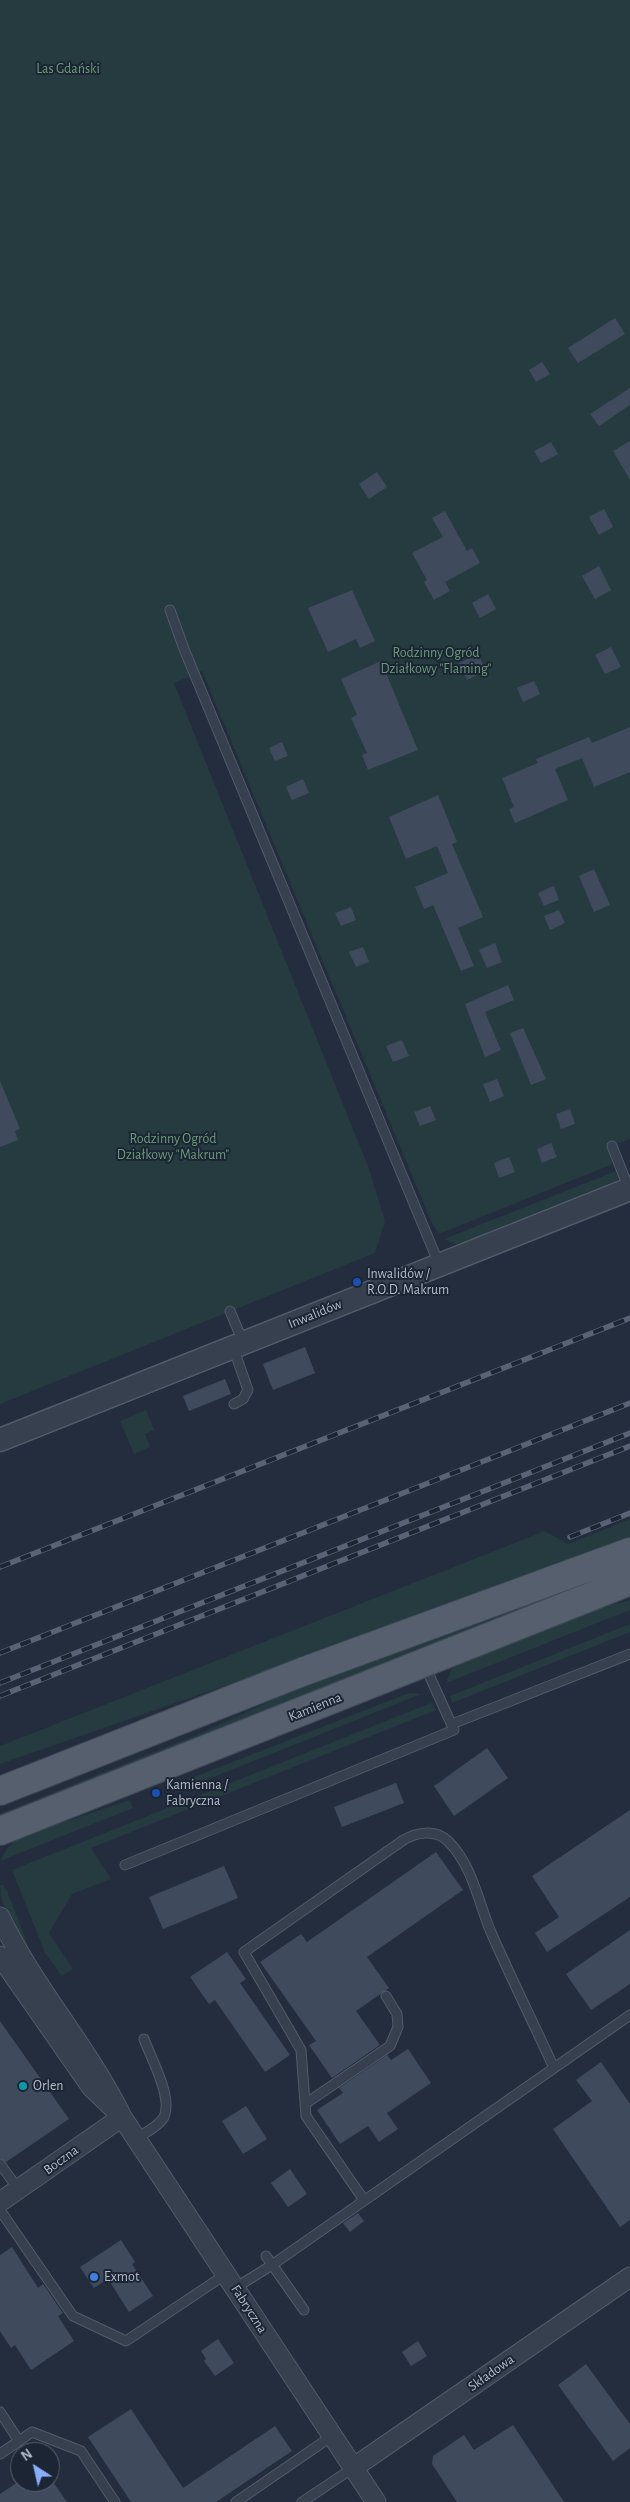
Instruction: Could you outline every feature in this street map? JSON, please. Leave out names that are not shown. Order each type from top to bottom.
[{"type":"main road","points":[[0,1791],[302,1672],[630,1552]]},
{"type":"main road","name":"Kamienna","points":[[0,1831],[630,1581]]},
{"type":"street","name":"Inwalidów","points":[[0,1440],[629,1189]]},
{"type":"street","name":"Fabryczna","points":[[0,1917],[14,1946],[104,2080],[122,2117],[376,2502]]},
{"type":"street","name":"Fabryczna","points":[[1,1962],[92,2088],[122,2117]]},
{"type":"street","name":"Boczna","points":[[0,2202],[122,2117]]},
{"type":"street","name":"Składowa","points":[[352,2468],[630,2278]]},
{"type":"lane","points":[[170,610],[184,649],[440,1264]]},
{"type":"lane","points":[[612,1146],[629,1189]]},
{"type":"lane","points":[[230,1311],[248,1390],[243,1399],[234,1404]]},
{"type":"lane","points":[[452,1724],[630,1654]]},
{"type":"lane","points":[[125,1865],[454,1730],[424,1664]]},
{"type":"lane","points":[[364,2200],[306,2116],[301,2050],[244,1952],[402,1841],[424,1833],[441,1836],[448,1842],[467,1869],[490,1929],[554,2068]]},
{"type":"lane","points":[[306,2104],[390,2046],[398,2028],[397,2014],[386,1996]]},
{"type":"lane","points":[[0,2210],[73,2316],[126,2341],[230,2281],[272,2264],[630,2015]]},
{"type":"lane","points":[[137,2138],[158,2124],[165,2116],[166,2098],[144,2039]]},
{"type":"lane","points":[[0,2164],[19,2190]]},
{"type":"lane","points":[[266,2256],[304,2310]]},
{"type":"lane","points":[[0,2412],[19,2441]]},
{"type":"lane","points":[[0,2454],[32,2432],[81,2451],[115,2502]]},
{"type":"lane","points":[[236,2502],[332,2436]]},
{"type":"lane","points":[[302,2502],[352,2468]]},
{"type":"green space","points":[[0,0],[630,0],[630,1139],[607,1148],[613,1164],[439,1234],[431,1221],[202,671],[174,683],[369,1169],[385,1221],[375,1253],[0,1404]]},
{"type":"green space","points":[[616,1171],[619,1178],[615,1183],[469,1242],[455,1244],[444,1239]]},
{"type":"green space","points":[[146,1410],[154,1430],[145,1434],[150,1447],[134,1454],[120,1421]]},
{"type":"green space","points":[[630,1519],[630,1538],[486,1595],[0,1764],[0,1746],[545,1531],[568,1544]]},
{"type":"green space","points":[[630,1562],[630,1570],[0,1822],[0,1814],[204,1732],[302,1686]]},
{"type":"green space","points":[[630,1600],[630,1610],[446,1683],[452,1668],[463,1659],[581,1613]]},
{"type":"green space","points":[[630,1624],[630,1632],[452,1703],[450,1696]]},
{"type":"green space","points":[[409,1693],[421,1694],[191,1786],[189,1779]]},
{"type":"green space","points":[[431,1703],[436,1710],[91,1848],[111,1879],[72,1894],[49,1933],[73,1969],[62,1976],[45,1953],[12,1870]]},
{"type":"green space","points":[[130,1800],[133,1808],[0,1861],[8,1847],[19,1837]]},
{"type":"green space","points":[[0,1885],[3,1885],[7,1891],[31,1953],[29,1954],[2,1901]]},
{"type":"building","points":[[615,318],[625,334],[578,363],[568,348]]},
{"type":"building","points":[[542,362],[550,374],[536,382],[529,370]]},
{"type":"building","points":[[630,388],[630,405],[599,426],[590,414]]},
{"type":"building","points":[[630,441],[630,480],[613,451]]},
{"type":"building","points":[[551,442],[558,454],[541,463],[534,451]]},
{"type":"building","points":[[377,472],[387,487],[369,499],[359,484]]},
{"type":"building","points":[[604,509],[613,527],[599,535],[589,517]]},
{"type":"building","points":[[445,511],[467,551],[472,548],[480,563],[445,582],[450,591],[434,600],[424,582],[427,580],[412,553],[443,537],[432,518]]},
{"type":"building","points":[[599,566],[611,590],[595,599],[582,576]]},
{"type":"building","points":[[352,590],[375,641],[360,648],[356,639],[328,652],[308,608]]},
{"type":"building","points":[[488,594],[496,609],[480,618],[472,603]]},
{"type":"building","points":[[611,647],[621,667],[605,674],[595,655]]},
{"type":"building","points":[[478,654],[486,671],[467,680],[459,663]]},
{"type":"building","points":[[381,661],[418,750],[368,770],[362,755],[367,753],[351,718],[357,715],[341,679]]},
{"type":"building","points":[[534,681],[540,694],[523,702],[517,688]]},
{"type":"building","points":[[630,727],[630,772],[594,787],[582,758],[555,769],[568,800],[515,823],[509,809],[514,807],[502,778],[538,763],[536,759],[589,737],[592,743]]},
{"type":"building","points":[[282,742],[288,756],[275,761],[269,748]]},
{"type":"building","points":[[303,779],[309,793],[292,800],[286,787]]},
{"type":"building","points":[[438,795],[457,842],[452,844],[483,917],[458,928],[474,966],[461,971],[433,905],[424,909],[415,887],[448,873],[437,846],[406,859],[389,817]]},
{"type":"building","points":[[594,869],[610,905],[594,912],[579,876]]},
{"type":"building","points":[[554,886],[559,900],[544,906],[538,893]]},
{"type":"building","points":[[351,907],[356,920],[341,926],[335,913]]},
{"type":"building","points":[[559,910],[565,923],[550,930],[544,916]]},
{"type":"building","points":[[495,943],[502,962],[487,968],[479,950]]},
{"type":"building","points":[[363,947],[369,962],[356,967],[349,952]]},
{"type":"building","points":[[508,985],[514,1000],[485,1012],[501,1050],[485,1057],[465,1004]]},
{"type":"building","points":[[523,1028],[546,1079],[531,1085],[510,1033]]},
{"type":"building","points":[[402,1040],[409,1056],[393,1062],[386,1046]]},
{"type":"building","points":[[497,1079],[504,1096],[490,1102],[483,1084]]},
{"type":"building","points":[[0,1081],[20,1129],[15,1131],[18,1140],[0,1147]]},
{"type":"building","points":[[430,1106],[436,1120],[420,1126],[414,1112]]},
{"type":"building","points":[[570,1109],[575,1124],[561,1129],[556,1114]]},
{"type":"building","points":[[551,1143],[557,1157],[542,1163],[537,1149]]},
{"type":"building","points":[[509,1157],[515,1172],[499,1178],[494,1163]]},
{"type":"building","points":[[305,1347],[315,1373],[273,1390],[263,1364]]},
{"type":"building","points":[[225,1379],[231,1394],[189,1411],[183,1396]]},
{"type":"building","points":[[487,1748],[508,1778],[454,1816],[434,1786]]},
{"type":"building","points":[[396,1783],[404,1803],[342,1827],[334,1807]]},
{"type":"building","points":[[630,1810],[630,1897],[547,1952],[535,1933],[559,1917],[532,1876]]},
{"type":"building","points":[[436,1852],[463,1890],[367,1957],[389,1988],[356,2011],[380,2045],[332,2078],[309,2045],[316,2041],[260,1962],[301,1934],[307,1942]]},
{"type":"building","points":[[224,1866],[238,1898],[163,1929],[149,1897]]},
{"type":"building","points":[[630,1930],[630,1984],[591,2010],[566,1974]]},
{"type":"building","points":[[227,1952],[246,1979],[240,1983],[290,2055],[265,2072],[215,2000],[209,2004],[190,1977]]},
{"type":"building","points":[[0,2021],[69,2119],[6,2162],[0,2158]]},
{"type":"building","points":[[408,2049],[431,2083],[387,2113],[398,2129],[379,2142],[368,2126],[340,2144],[317,2110],[343,2093],[339,2088],[387,2055],[391,2060]]},
{"type":"building","points":[[601,2062],[630,2104],[630,2220],[620,2227],[553,2129],[592,2101],[576,2080]]},
{"type":"building","points":[[246,2106],[267,2139],[243,2154],[222,2121]]},
{"type":"building","points":[[290,2169],[307,2194],[288,2207],[271,2183]]},
{"type":"building","points":[[358,2213],[364,2221],[350,2232],[343,2223]]},
{"type":"building","points":[[121,2240],[135,2262],[132,2264],[153,2296],[129,2312],[108,2279],[94,2288],[80,2267]]},
{"type":"building","points":[[12,2247],[38,2288],[43,2284],[63,2313],[58,2316],[74,2341],[31,2370],[15,2345],[11,2348],[0,2331],[0,2255]]},
{"type":"building","points":[[218,2339],[234,2363],[215,2376],[204,2361],[206,2359],[201,2351]]},
{"type":"building","points":[[418,2341],[427,2356],[411,2366],[402,2352]]},
{"type":"building","points":[[586,2364],[630,2424],[630,2448],[613,2461],[558,2385]]},
{"type":"building","points":[[131,2409],[183,2488],[275,2426],[292,2451],[216,2502],[131,2502],[88,2437]]},
{"type":"building","points":[[513,2425],[564,2502],[457,2502],[432,2464],[433,2456],[464,2435],[474,2450]]},
{"type":"building","points":[[10,2487],[10,2492],[60,2492],[67,2502],[0,2502],[0,2494]]},
{"type":"railway","points":[[0,1567],[630,1318]]},
{"type":"railway","points":[[0,1653],[630,1403]]},
{"type":"railway","points":[[0,1683],[630,1433]]},
{"type":"railway","points":[[0,1696],[630,1446]]},
{"type":"railway","points":[[570,1537],[630,1513]]},
{"type":"place","name":"Inwalidów / R.O.D. Makrum","points":[[357,1282]]},
{"type":"place","name":"Kamienna / Fabryczna","points":[[156,1793]]},
{"type":"place","name":"Orlen","points":[[23,2086]]},
{"type":"place","name":"Exmot","points":[[94,2277]]},
{"type":"park label","name":"Las Gdański","points":[[68,69]]},
{"type":"park label","name":"Rodzinny Ogród Działkowy \"Flaming\"","points":[[436,662]]},
{"type":"park label","name":"Rodzinny Ogród Działkowy \"Makrum\"","points":[[173,1148]]}]
